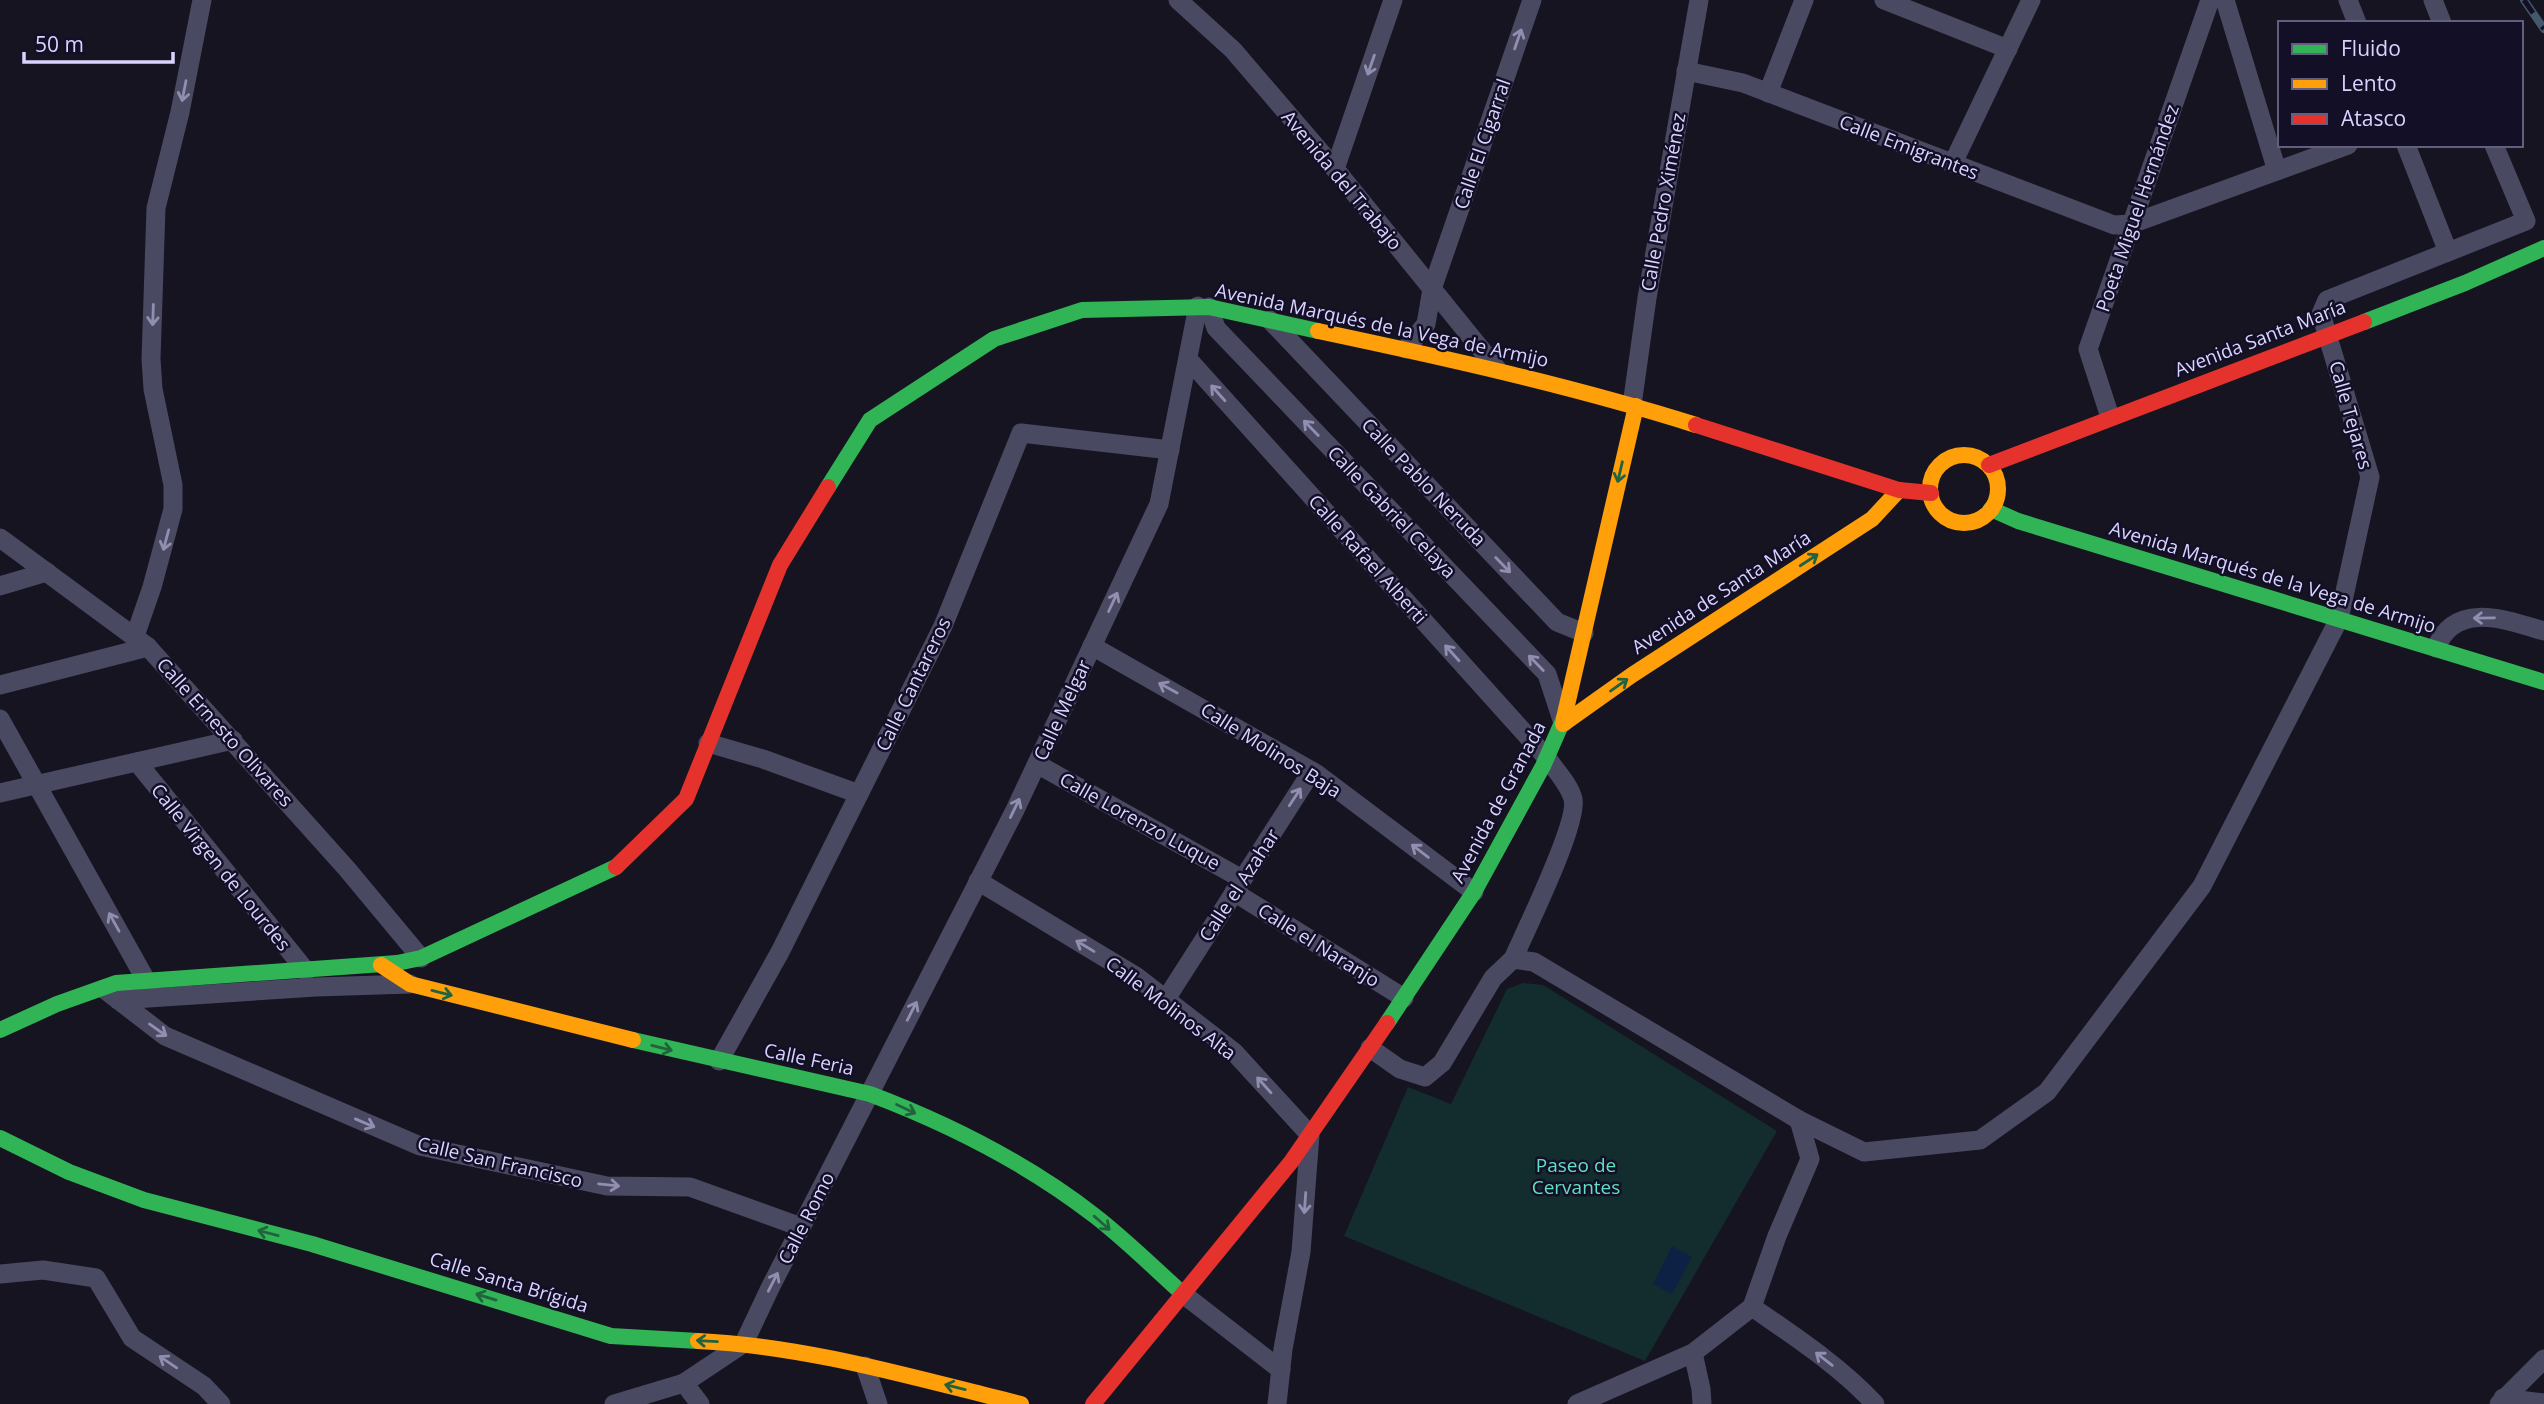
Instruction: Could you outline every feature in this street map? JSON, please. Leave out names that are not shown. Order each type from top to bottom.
[{"type":"street","points":[[0,685],[141,641],[152,586],[173,509],[173,485],[153,389],[156,208],[180,112],[202,0]]},
{"type":"street","name":"Avenida del Trabajo","points":[[1178,0],[1233,50],[1335,169],[1497,369]]},
{"type":"street","points":[[1335,169],[1393,0]]},
{"type":"street","name":"Calle El Cigarral","points":[[1406,349],[1426,324],[1432,289],[1532,0]]},
{"type":"street","name":"Calle Pedro Ximénez","points":[[1634,405],[1647,298],[1699,0]]},
{"type":"street","points":[[1768,93],[1804,0]]},
{"type":"street","points":[[1884,0],[2008,49]]},
{"type":"street","points":[[1953,163],[2031,0]]},
{"type":"street","name":"Poeta Miguel Hernández","points":[[2110,417],[2088,349],[2210,0]]},
{"type":"street","points":[[2225,0],[2277,171]]},
{"type":"street","points":[[2348,0],[2356,21]]},
{"type":"street","points":[[2432,0],[2441,21]]},
{"type":"street","name":"Calle Emigrantes","points":[[1686,71],[1743,83],[2114,225],[2131,224]]},
{"type":"street","points":[[2131,224],[2343,147]]},
{"type":"street","points":[[2407,147],[2448,252]]},
{"type":"street","name":"Calle Tejares","points":[[1799,1120],[1864,1152],[1980,1140],[2047,1092],[2202,887],[2339,619],[2370,477],[2321,314],[2327,300],[2526,221],[2495,147]]},
{"type":"street","name":"Avenida Santa María","points":[[1989,465],[2465,283],[2544,248]]},
{"type":"street","name":"Avenida Marqués de la Vega de Armijo","points":[[0,1030],[57,1004],[111,995],[116,983],[381,965],[421,958],[614,869],[686,799],[780,565],[870,420],[994,339],[1082,310],[1204,307],[1406,349],[1497,369],[1634,405],[1899,490],[1930,493]]},
{"type":"street","name":"Calle Melgar","points":[[870,1094],[1037,764],[1160,504],[1188,359],[1204,307]]},
{"type":"street","name":"Calle Gabriel Celaya","points":[[1204,307],[1216,328],[1547,674],[1563,724]]},
{"type":"street","name":"Calle Pablo Neruda","points":[[1270,320],[1557,622],[1584,633]]},
{"type":"street","name":"Calle Rafael Alberti","points":[[1188,359],[1547,758],[1574,800],[1573,813],[1563,843],[1513,959]]},
{"type":"street","name":"Avenida de Granada","points":[[1093,1404],[1291,1162],[1310,1135],[1474,892],[1547,758],[1563,724],[1634,405]]},
{"type":"street","name":"Calle Cantareros","points":[[719,1061],[780,952],[943,625],[1021,433],[1170,450]]},
{"type":"street","points":[[1960,455],[1975,456],[1989,465],[1997,479],[1997,495],[1991,509],[1979,520],[1965,523],[1950,520],[1938,512],[1930,487],[1934,472],[1945,460],[1960,455]]},
{"type":"street","name":"Avenida de Santa María","points":[[1563,724],[1632,675],[1872,519],[1899,490]]},
{"type":"street","name":"Avenida Marqués de la Vega de Armijo","points":[[1991,509],[2018,521],[2544,682]]},
{"type":"street","name":"Calle Ernesto Olivares","points":[[0,538],[141,641],[347,869],[421,958]]},
{"type":"street","points":[[0,586],[47,572]]},
{"type":"street","points":[[2436,648],[2441,637],[2465,618],[2500,618],[2544,631]]},
{"type":"street","name":"Calle Molinos Baja","points":[[1092,646],[1311,771],[1474,892]]},
{"type":"street","points":[[0,719],[147,982]]},
{"type":"street","points":[[0,793],[233,740]]},
{"type":"street","points":[[708,743],[764,759],[859,794]]},
{"type":"street","name":"Calle Virgen de Lourdes","points":[[137,762],[306,971]]},
{"type":"street","name":"Calle Lorenzo Luque","points":[[1037,764],[1238,885]]},
{"type":"street","name":"Calle el Azahar","points":[[1166,999],[1311,771]]},
{"type":"street","name":"Calle Molinos Alta","points":[[978,881],[1137,977],[1166,999],[1234,1052],[1310,1135]]},
{"type":"street","name":"Calle el Naranjo","points":[[1238,885],[1404,998]]},
{"type":"street","points":[[1370,1048],[1400,1069],[1424,1077],[1442,1063],[1493,978],[1513,959],[1534,962],[1799,1120],[1810,1159],[1776,1236],[1752,1307],[1693,1353],[1577,1404]]},
{"type":"street","name":"Calle Feria","points":[[381,965],[410,984],[719,1061],[870,1094],[904,1107],[1020,1165],[1095,1216],[1183,1294]]},
{"type":"street","points":[[111,995],[410,984]]},
{"type":"street","name":"Calle San Francisco","points":[[111,995],[165,1035],[420,1146],[607,1186],[690,1187],[801,1227]]},
{"type":"street","name":"Calle Romo","points":[[744,1343],[870,1094]]},
{"type":"street","points":[[1277,1404],[1301,1252],[1310,1135]]},
{"type":"street","name":"Calle Santa Brígida","points":[[0,1138],[69,1172],[144,1200],[312,1244],[611,1336],[744,1343],[865,1366],[1021,1404]]},
{"type":"street","points":[[0,1275],[43,1270],[96,1278],[132,1338],[204,1386],[221,1404]]},
{"type":"street","points":[[1183,1294],[1281,1370]]},
{"type":"street","points":[[1752,1307],[1863,1390],[1875,1404]]},
{"type":"street","points":[[614,1404],[684,1383],[744,1343]]},
{"type":"street","points":[[1693,1353],[1702,1404]]},
{"type":"street","points":[[2501,1401],[2544,1359]]},
{"type":"street","points":[[865,1366],[878,1404]]},
{"type":"street","points":[[684,1383],[701,1404]]},
{"type":"street","points":[[2501,1401],[2544,1403]]},
{"type":"green space","name":"Paseo de Cervantes","points":[[1523,983],[1543,985],[1777,1131],[1645,1361],[1344,1236],[1408,1087],[1451,1104],[1507,989]]},
{"type":"water","points":[[1672,1246],[1692,1257],[1672,1294],[1653,1284]]},
{"type":"railway","points":[[2524,0],[2544,29]]},
{"type":"traffic: fast","points":[[2364,322],[2465,283],[2544,248]]},
{"type":"traffic: fast","points":[[828,487],[870,420],[994,339],[1082,310],[1209,307],[1318,331]]},
{"type":"traffic: fast","points":[[1991,509],[2018,521],[2544,682]]},
{"type":"traffic: fast","points":[[1387,1023],[1474,892],[1543,766],[1564,718]]},
{"type":"traffic: fast","points":[[0,1030],[57,1004],[116,983],[397,963],[421,958],[616,867]]},
{"type":"traffic: fast","points":[[633,1040],[870,1094],[929,1118],[1015,1162],[1069,1197],[1118,1235],[1183,1294]]},
{"type":"traffic: fast","points":[[0,1138],[69,1172],[144,1200],[312,1244],[611,1336],[698,1341]]},
{"type":"traffic: slow","points":[[1318,331],[1508,374],[1696,425]]},
{"type":"traffic: slow","points":[[1564,718],[1636,406]]},
{"type":"traffic: slow","points":[[1964,455],[1977,458],[1988,465],[1995,476],[1998,489],[1995,502],[1988,513],[1977,520],[1964,523],[1951,520],[1940,513],[1933,502],[1930,489],[1933,476],[1940,465],[1951,458],[1964,455]]},
{"type":"traffic: slow","points":[[1563,724],[1632,675],[1872,519],[1899,490]]},
{"type":"traffic: slow","points":[[381,965],[410,984],[633,1040]]},
{"type":"traffic: slow","points":[[698,1341],[820,1356],[1021,1404]]},
{"type":"traffic: jam","points":[[1989,465],[2364,322]]},
{"type":"traffic: jam","points":[[1696,425],[1899,490],[1931,493]]},
{"type":"traffic: jam","points":[[616,867],[686,799],[780,565],[828,487]]},
{"type":"traffic: jam","points":[[1093,1404],[1291,1162],[1387,1023]]}]
